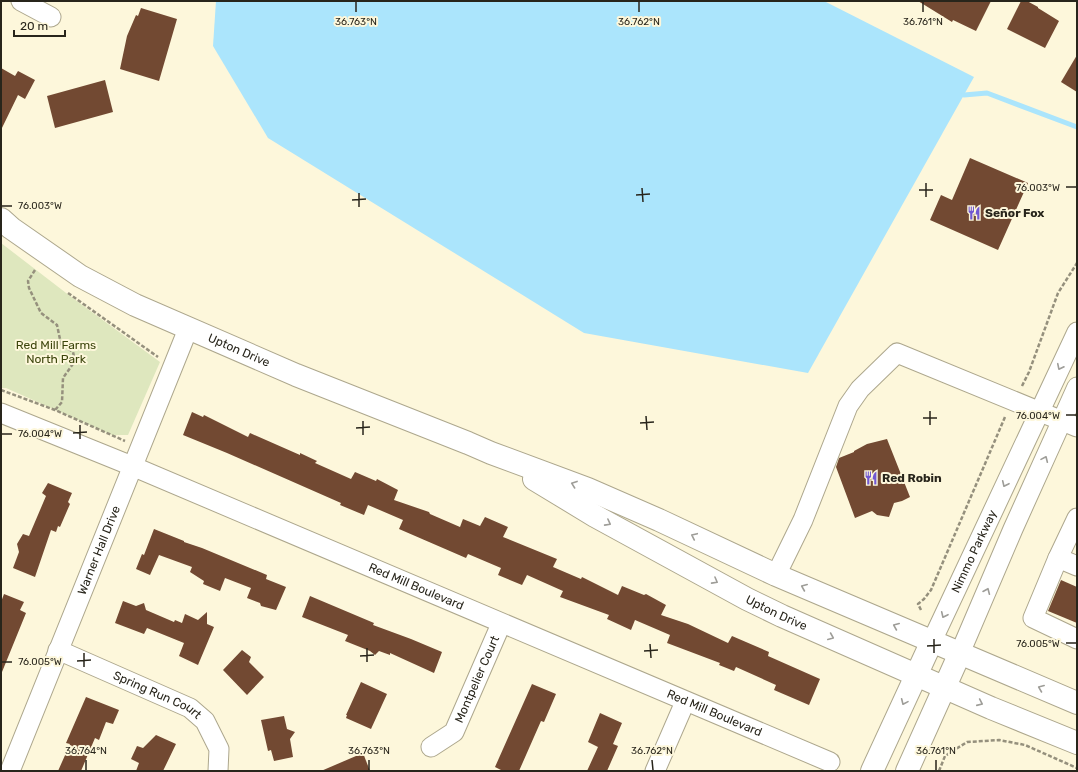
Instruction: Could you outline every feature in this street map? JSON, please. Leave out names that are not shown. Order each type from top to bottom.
[{"type":"main road","name":"Upton Drive","points":[[1,219],[11,228],[80,276],[128,302],[188,329],[296,375],[491,453],[588,489],[659,520],[776,575],[1077,703]]},
{"type":"main road","name":"Upton Drive","points":[[491,453],[595,516],[747,599],[916,675],[1077,743]]},
{"type":"main road","name":"Nimmo Parkway","points":[[872,771],[932,641]]},
{"type":"main road","points":[[907,771],[960,653]]},
{"type":"street","points":[[21,1],[52,17]]},
{"type":"street","name":"Warner Hall Drive","points":[[10,771],[188,329]]},
{"type":"street","name":"Nimmo Parkway","points":[[932,641],[1077,332]]},
{"type":"street","points":[[776,575],[803,520],[848,406],[860,389],[897,353],[1070,424]]},
{"type":"street","points":[[960,653],[1016,522],[1070,424],[1077,387]]},
{"type":"street","name":"Red Mill Boulevard","points":[[1,413],[132,466],[501,624],[830,762]]},
{"type":"street","points":[[1077,518],[1058,558],[1033,618],[1077,639]]},
{"type":"street","points":[[1058,558],[1077,566]]},
{"type":"street","name":"Montpelier Court","points":[[431,747],[454,732],[501,624]]},
{"type":"street","name":"Spring Run Court","points":[[58,650],[190,708],[205,721],[219,749],[218,771]]},
{"type":"street","points":[[655,771],[686,702]]},
{"type":"path","points":[[921,610],[918,604],[924,600],[931,590],[1005,417],[1029,372],[1058,293],[1077,263]]},
{"type":"path","points":[[30,265],[42,274]]},
{"type":"path","points":[[35,270],[28,281],[29,288],[41,313],[57,325],[61,344],[73,352],[75,361],[63,378],[62,402],[55,410]]},
{"type":"path","points":[[66,292],[159,358],[176,358]]},
{"type":"path","points":[[1,390],[55,410],[140,448]]},
{"type":"path","points":[[939,771],[945,756],[967,742],[999,740],[1026,745],[1077,768]]},
{"type":"green space","name":"Red Mill Farms North Park","points":[[1,243],[160,362],[128,435],[112,435],[6,388],[1,388]]},
{"type":"water","points":[[216,1],[824,1],[974,77],[808,373],[584,333],[268,138],[213,46]]},
{"type":"building","points":[[918,1],[991,1],[976,31],[953,20],[952,22]]},
{"type":"building","points":[[1021,1],[1027,1],[1059,21],[1045,48],[1007,29]]},
{"type":"building","points":[[141,8],[177,19],[159,81],[120,69],[127,36],[136,15],[138,16]]},
{"type":"building","points":[[1077,55],[1077,92],[1061,82]]},
{"type":"building","points":[[1,68],[15,76],[18,71],[35,80],[25,99],[18,95],[1,130]]},
{"type":"building","points":[[105,80],[113,112],[55,128],[47,96]]},
{"type":"building","name":"Señor Fox","points":[[970,158],[1028,183],[998,250],[930,220],[941,195],[952,200]]},
{"type":"building","points":[[192,412],[203,417],[204,415],[248,437],[250,433],[300,455],[300,453],[317,461],[315,463],[351,479],[355,472],[376,481],[377,479],[398,490],[394,500],[429,512],[430,514],[460,527],[463,519],[480,526],[485,517],[508,527],[503,537],[557,559],[553,567],[581,579],[582,577],[618,595],[622,586],[644,595],[646,594],[666,605],[661,615],[688,624],[728,643],[732,636],[769,652],[768,656],[820,679],[809,705],[774,690],[776,685],[736,667],[734,671],[719,665],[720,663],[667,643],[670,635],[635,620],[631,630],[607,619],[609,615],[560,597],[563,591],[527,575],[522,585],[498,575],[501,568],[468,554],[466,558],[399,529],[403,520],[368,505],[364,515],[340,505],[341,503],[183,435]]},
{"type":"building","name":"Red Robin","points":[[887,439],[910,497],[894,503],[889,517],[877,515],[872,511],[855,518],[836,467],[839,458],[854,452],[867,444]]},
{"type":"building","points":[[48,483],[72,493],[68,502],[70,504],[60,527],[58,526],[56,532],[51,530],[35,577],[13,568],[19,552],[17,544],[23,534],[29,536],[46,496],[42,493]]},
{"type":"building","points":[[154,529],[267,575],[266,579],[286,587],[276,610],[261,606],[260,603],[247,598],[251,588],[225,578],[220,591],[203,584],[204,581],[190,572],[192,567],[159,555],[150,575],[136,569],[142,554],[144,555]]},
{"type":"building","points":[[1061,580],[1077,587],[1077,623],[1048,611]]},
{"type":"building","points":[[4,594],[24,602],[20,610],[26,613],[1,672],[1,602]]},
{"type":"building","points":[[310,596],[374,623],[373,625],[442,652],[434,673],[390,653],[390,655],[379,651],[375,655],[370,651],[345,641],[348,635],[302,617]]},
{"type":"building","points":[[123,601],[136,606],[144,603],[146,610],[174,622],[175,620],[182,623],[185,614],[198,620],[207,612],[207,624],[214,627],[198,665],[179,656],[184,643],[147,628],[144,634],[115,623]]},
{"type":"building","points":[[242,650],[251,657],[249,662],[264,677],[247,695],[223,670]]},
{"type":"building","points":[[361,682],[387,694],[371,729],[346,718]]},
{"type":"building","points":[[532,684],[556,694],[544,722],[541,721],[519,771],[503,771],[495,767]]},
{"type":"building","points":[[86,697],[119,710],[113,724],[106,722],[99,740],[95,738],[81,771],[58,771],[70,744],[66,743]]},
{"type":"building","points":[[600,713],[622,723],[613,744],[618,746],[607,771],[587,771],[598,747],[588,742]]},
{"type":"building","points":[[284,716],[287,729],[295,732],[290,739],[293,757],[274,761],[271,750],[268,751],[261,720]]},
{"type":"building","points":[[156,735],[176,744],[163,771],[136,771],[139,763],[131,759],[137,746],[143,748]]},
{"type":"building","points":[[363,753],[370,771],[321,771]]},
{"type":"waterway","points":[[964,95],[987,93],[1077,127]]},
{"type":"place","name":"Señor Fox","points":[[974,213]]},
{"type":"place","name":"Red Robin","points":[[871,478]]}]
